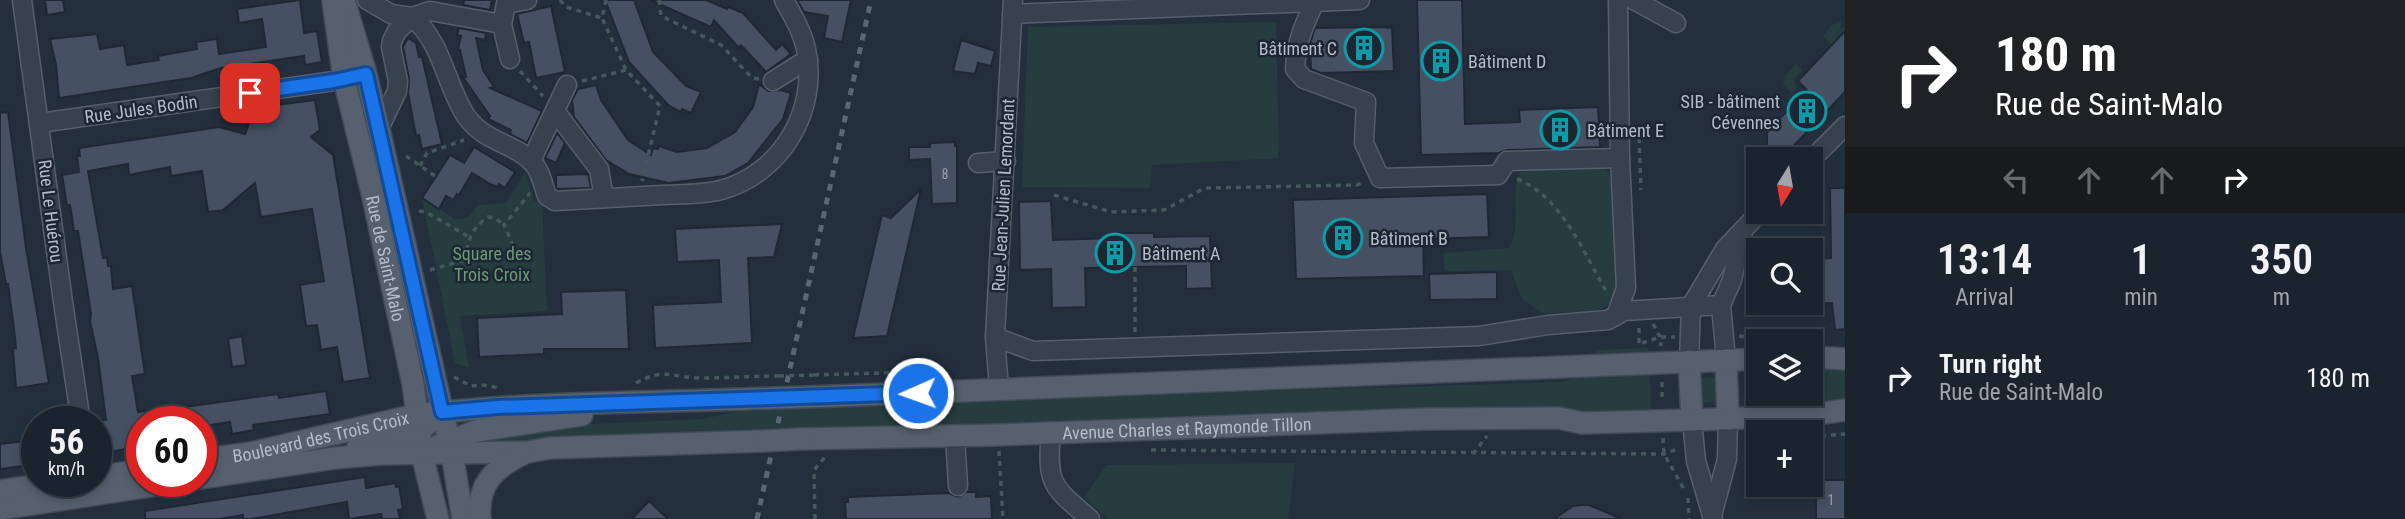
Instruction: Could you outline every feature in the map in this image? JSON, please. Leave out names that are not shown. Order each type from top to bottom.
[{"type":"main road","name":"Rue de Saint-Malo","points":[[333,0],[344,79],[414,384],[422,454],[438,519]]},
{"type":"main road","name":"Rue de Saint-Malo","points":[[344,0],[379,129],[450,447],[463,519]]},
{"type":"main road","points":[[1823,353],[1845,359]]},
{"type":"main road","name":"Avenue Charles et Raymonde Tillon","points":[[442,412],[486,408],[1662,363],[1726,360],[1746,355]]},
{"type":"main road","points":[[1726,360],[1728,419]]},
{"type":"main road","points":[[1689,361],[1692,420]]},
{"type":"main road","name":"Avenue Charles et Raymonde Tillon","points":[[422,454],[450,447],[488,428],[570,418],[640,402]]},
{"type":"main road","name":"Avenue Charles et Raymonde Tillon","points":[[450,447],[528,452],[550,448],[955,436],[994,446],[1051,433],[1426,419],[1559,418],[1582,423],[1663,421],[1803,416],[1845,410]]},
{"type":"main road","name":"Boulevard des Trois Croix","points":[[285,466],[417,423],[442,412]]},
{"type":"main road","name":"Boulevard des Trois Croix","points":[[217,458],[417,423]]},
{"type":"main road","name":"Avenue Charles et Raymonde Tillon","points":[[480,519],[480,498],[487,482],[495,471],[507,462],[528,452]]},
{"type":"main road","name":"Boulevard des Trois Croix","points":[[217,476],[335,458],[422,454]]},
{"type":"main road","points":[[0,491],[21,488]]},
{"type":"main road","points":[[0,509],[126,490]]},
{"type":"street","name":"Rue Le Huérou","points":[[22,0],[79,406]]},
{"type":"street","points":[[367,0],[391,14],[415,9],[502,24]]},
{"type":"street","points":[[510,59],[502,24],[506,4],[527,0]]},
{"type":"street","points":[[415,9],[461,107],[480,132],[531,160],[547,195],[604,198],[720,190],[744,180],[783,150],[799,122],[808,93],[808,59],[801,31],[784,0]]},
{"type":"street","points":[[1013,7],[1360,0]]},
{"type":"street","points":[[1616,316],[1626,288],[1620,158],[1618,0]]},
{"type":"street","points":[[1634,0],[1676,23]]},
{"type":"street","points":[[1315,2],[1301,30],[1295,69],[1304,79],[1366,102],[1364,143],[1380,178],[1498,175],[1507,161],[1620,158]]},
{"type":"street","name":"Rue Jean-Julien Lemordant","points":[[999,389],[995,337],[1013,7]]},
{"type":"street","points":[[379,129],[397,91],[392,41],[415,9]]},
{"type":"street","points":[[773,81],[808,59]]},
{"type":"street","name":"Rue Jules Bodin","points":[[40,123],[366,74]]},
{"type":"street","points":[[531,160],[567,85]]},
{"type":"street","points":[[555,111],[599,169],[604,198]]},
{"type":"street","points":[[1824,147],[1845,125]]},
{"type":"street","points":[[978,163],[1006,168]]},
{"type":"street","points":[[1689,361],[1691,306],[1725,249],[1748,224]]},
{"type":"street","points":[[1726,360],[1721,305],[1732,280],[1742,230]]},
{"type":"street","points":[[995,337],[1033,351],[1479,336],[1548,325],[1608,320],[1624,311],[1721,305]]},
{"type":"street","points":[[1713,516],[1727,459],[1728,419]]},
{"type":"street","points":[[1692,420],[1696,461],[1713,516]]},
{"type":"street","points":[[1051,433],[1051,481],[1090,519]]},
{"type":"street","points":[[955,436],[958,486]]},
{"type":"path","points":[[560,0],[566,7],[602,18]]},
{"type":"path","points":[[606,0],[602,18],[626,70],[660,106],[638,197]]},
{"type":"path","points":[[659,0],[662,16],[721,45],[752,78],[773,81]]},
{"type":"path","points":[[510,59],[555,111]]},
{"type":"path","points":[[567,85],[626,70]]},
{"type":"path","points":[[420,166],[427,153],[451,146],[480,132]]},
{"type":"path","points":[[1639,133],[1641,201]]},
{"type":"path","points":[[1498,175],[1520,180],[1542,193],[1578,243],[1608,294],[1616,316]]},
{"type":"path","points":[[1054,195],[1111,212],[1151,211],[1164,210],[1205,188],[1357,184],[1380,178]]},
{"type":"path","points":[[504,225],[530,193],[547,195]]},
{"type":"path","points":[[419,211],[426,212],[469,237]]},
{"type":"path","points":[[412,277],[465,260],[503,257],[511,251],[512,243],[504,225],[495,218],[488,217],[479,223],[469,237],[465,260]]},
{"type":"path","points":[[1135,267],[1135,347]]},
{"type":"path","points":[[1644,309],[1660,337],[1664,454],[1688,495],[1689,519]]},
{"type":"path","points":[[1639,343],[1660,337],[1689,337]]},
{"type":"path","points":[[1723,337],[1746,347]]},
{"type":"path","points":[[626,383],[636,383],[653,375],[675,373],[692,378],[814,375]]},
{"type":"path","points":[[471,386],[483,385],[504,390]]},
{"type":"path","points":[[1758,406],[1758,418]]},
{"type":"path","points":[[1823,436],[1845,434]]},
{"type":"path","points":[[815,519],[814,470],[832,441]]},
{"type":"path","points":[[1144,450],[1664,454],[1694,443]]},
{"type":"path","points":[[1728,443],[1746,443]]},
{"type":"path","points":[[1003,519],[1003,485],[994,446],[1012,450]]},
{"type":"green space","points":[[1276,22],[1279,158],[1152,165],[1150,188],[1022,187],[1028,27]]},
{"type":"green space","points":[[1842,22],[1840,28],[1845,29],[1845,39],[1832,45],[1823,36],[1832,25]]},
{"type":"green space","points":[[1796,64],[1803,70],[1793,80],[1797,87],[1792,93],[1783,85],[1784,77]]},
{"type":"green space","points":[[1603,166],[1613,178],[1619,281],[1616,298],[1608,306],[1592,312],[1543,313],[1522,299],[1511,270],[1445,271],[1443,253],[1509,248],[1515,229],[1516,188],[1522,169]]},
{"type":"green space","name":"Square des Trois Croix","points":[[525,173],[534,201],[542,201],[547,311],[460,316],[469,368],[455,363],[422,198],[455,219],[468,218],[478,205],[506,203]]},
{"type":"green space","points":[[1648,348],[1648,353],[1599,355],[1594,350]]},
{"type":"green space","points":[[1823,366],[1845,370],[1845,400],[1823,405]]},
{"type":"green space","points":[[1650,371],[1651,412],[1586,413],[1561,407],[481,443],[480,435],[551,426],[702,419],[759,407],[1561,382],[1601,372]]},
{"type":"green space","points":[[1717,377],[1719,402],[1701,403],[1700,378]]},
{"type":"green space","points":[[1769,406],[1819,406],[1769,408]]},
{"type":"green space","points":[[1295,463],[1288,519],[1108,519],[1084,497],[1107,465]]},
{"type":"building","points":[[45,0],[63,0],[65,12],[47,15]]},
{"type":"building","points":[[300,0],[304,33],[317,31],[322,62],[305,65],[304,56],[221,68],[191,78],[59,98],[50,39],[97,34],[100,49],[124,45],[127,65],[159,60],[158,56],[197,49],[196,42],[217,39],[219,54],[266,47],[262,19],[239,23],[237,9]]},
{"type":"building","points":[[464,0],[492,0],[490,10],[463,5]]},
{"type":"building","points":[[605,0],[634,0],[653,52],[686,86],[701,92],[691,113],[669,106],[629,62]]},
{"type":"building","points":[[650,0],[706,0],[727,9],[728,7],[743,13],[776,50],[782,44],[791,54],[766,72],[741,45],[739,48],[714,20],[711,27]]},
{"type":"building","points":[[797,0],[851,0],[842,42],[824,38],[828,16],[804,12]]},
{"type":"building","points":[[1417,0],[1462,0],[1465,124],[1520,122],[1519,110],[1598,107],[1600,147],[1421,155]]},
{"type":"building","points":[[551,6],[565,72],[536,78],[529,42],[524,43],[517,14]]},
{"type":"building","points":[[459,28],[486,33],[485,40],[476,38],[483,70],[494,87],[490,88],[542,111],[527,143],[510,134],[511,130],[488,119],[490,116],[462,76],[466,77],[458,49],[461,36],[457,35]]},
{"type":"building","name":"Bâtiment C","points":[[1315,28],[1392,28],[1394,71],[1321,73],[1311,69],[1310,44]]},
{"type":"building","name":"SIB - bâtiment Cévennes","points":[[1845,31],[1845,92],[1792,147],[1767,147],[1767,132],[1807,90],[1798,81]]},
{"type":"building","points":[[408,38],[416,43],[419,57],[422,57],[442,144],[422,149],[419,135],[416,136],[408,93],[409,79],[403,47]]},
{"type":"building","points":[[961,40],[995,51],[991,66],[978,63],[975,74],[953,71]]},
{"type":"building","points":[[759,84],[768,91],[791,93],[783,119],[748,163],[725,176],[668,183],[629,174],[606,160],[574,117],[572,100],[578,89],[596,85],[601,100],[628,140],[651,155],[653,148],[658,149],[659,146],[677,152],[707,148],[735,132],[753,107]]},
{"type":"building","points":[[315,100],[320,130],[311,137],[333,155],[370,378],[343,382],[337,347],[321,350],[317,325],[306,326],[300,285],[324,281],[312,209],[261,217],[255,183],[223,210],[208,212],[202,171],[171,176],[170,167],[129,175],[128,164],[88,171],[103,258],[107,257],[108,266],[111,266],[113,289],[132,286],[145,374],[132,376],[137,406],[126,406],[126,449],[112,452],[112,406],[104,406],[78,231],[74,231],[62,175],[79,172],[79,148],[219,127],[245,134],[250,121],[277,116],[276,105]]},
{"type":"building","points":[[8,112],[26,248],[49,383],[16,388],[14,329],[8,284],[0,252],[0,113]]},
{"type":"building","points":[[557,133],[565,143],[556,163],[545,158]]},
{"type":"building","points":[[955,142],[957,203],[932,204],[930,159],[909,160],[909,147],[930,147],[930,143]]},
{"type":"building","points":[[474,147],[515,172],[505,188],[499,184],[498,187],[490,184],[472,173],[459,195],[453,200],[446,196],[439,209],[422,198],[450,155],[464,163]]},
{"type":"building","points":[[588,174],[591,188],[556,189],[556,175]]},
{"type":"building","points":[[1830,188],[1845,188],[1845,329],[1835,330],[1832,303],[1823,303],[1823,258],[1831,258]]},
{"type":"building","points":[[921,189],[887,336],[853,338],[882,215],[891,218]]},
{"type":"building","points":[[1487,194],[1489,237],[1423,239],[1424,276],[1296,279],[1293,200]]},
{"type":"building","name":"Bâtiment A","points":[[1051,201],[1053,240],[1114,238],[1114,233],[1154,233],[1154,237],[1210,236],[1212,288],[1186,289],[1186,266],[1085,268],[1086,307],[1052,308],[1051,269],[1020,270],[1019,202]]},
{"type":"building","points":[[782,224],[774,257],[748,258],[752,343],[655,348],[653,305],[721,302],[719,260],[677,262],[675,229]]},
{"type":"building","points":[[1497,272],[1497,299],[1430,300],[1429,274]]},
{"type":"building","points":[[626,290],[629,349],[544,349],[544,354],[479,357],[477,318],[562,314],[561,292]]},
{"type":"building","points":[[242,336],[246,365],[232,367],[228,339]]},
{"type":"building","points":[[326,391],[330,414],[253,425],[254,430],[232,434],[230,422],[217,424],[217,406],[191,406],[278,394],[279,398]]},
{"type":"building","points":[[21,441],[21,466],[0,469],[0,444]]},
{"type":"building","points":[[365,477],[366,488],[395,483],[396,487],[399,486],[403,509],[398,510],[400,519],[382,519],[381,514],[349,519],[347,502],[251,519],[243,519],[243,515],[220,519],[145,519],[145,511]]},
{"type":"building","points":[[1823,480],[1845,480],[1845,519],[1816,519],[1816,497],[1823,497]]},
{"type":"building","points":[[967,492],[976,492],[976,497],[991,496],[992,519],[846,519],[845,502],[848,502],[848,497],[949,493],[958,497]]},
{"type":"building","points":[[649,501],[668,519],[632,519]]},
{"type":"building","points":[[1589,505],[1622,519],[1554,519],[1573,506]]},
{"type":"railway","points":[[757,519],[871,0]]},
{"type":"place","name":"Bâtiment C","points":[[1364,48]]},
{"type":"place","name":"Bâtiment D","points":[[1441,61]]},
{"type":"place","name":"SIB - bâtiment Cévennes","points":[[1807,111]]},
{"type":"place","name":"Bâtiment E","points":[[1560,130]]},
{"type":"place","name":"Bâtiment B","points":[[1343,238]]},
{"type":"place","name":"Bâtiment A","points":[[1115,253]]},
{"type":"route","points":[[250,93],[366,74],[442,412],[498,407],[918,393]]}]
